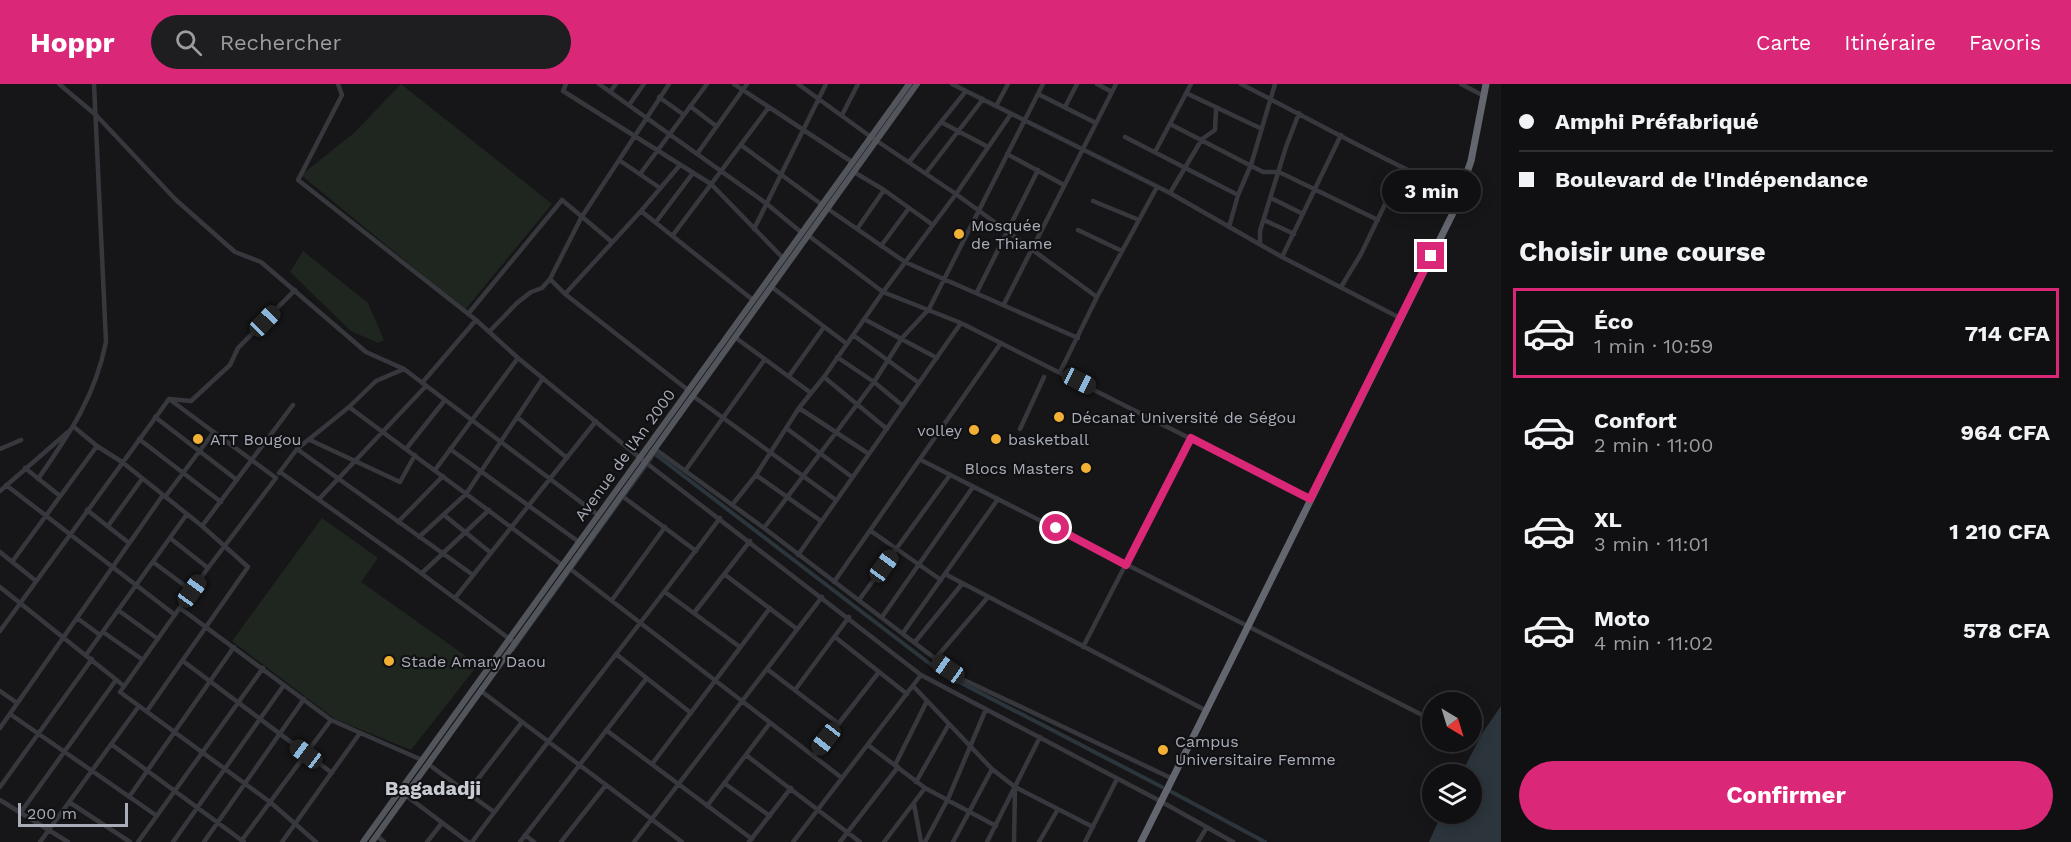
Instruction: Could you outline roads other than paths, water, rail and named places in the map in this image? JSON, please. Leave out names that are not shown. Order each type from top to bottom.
[{"type":"highway","points":[[1141,842],[1461,195],[1471,161],[1486,84]]},
{"type":"main road","name":"Avenue de l'An 2000","points":[[566,567],[579,542],[643,460],[783,258],[828,209],[909,84]]},
{"type":"main road","name":"Avenue de l'An 2000","points":[[363,842],[403,793],[566,567],[622,496],[643,460],[655,449],[690,393],[736,338],[773,288],[821,204],[852,162],[875,138],[917,84]]},
{"type":"main road","name":"Avenue de l'An 2000","points":[[425,762],[481,691],[512,641]]},
{"type":"main road","name":"Avenue de l'An 2000","points":[[375,839],[403,793]]},
{"type":"street","points":[[59,84],[96,115],[176,201],[235,252],[261,262],[366,352],[404,369],[598,515]]},
{"type":"street","points":[[38,479],[85,406],[102,363],[106,342],[94,84]]},
{"type":"street","points":[[338,84],[342,95],[298,180],[468,314],[643,460],[849,617],[921,675],[1233,842]]},
{"type":"street","points":[[566,84],[563,91],[711,184],[783,258]]},
{"type":"street","points":[[599,84],[767,204],[883,291],[961,323],[1310,499]]},
{"type":"street","points":[[610,92],[616,84]]},
{"type":"street","points":[[629,105],[644,84]]},
{"type":"street","points":[[489,332],[517,303],[531,292],[542,288],[550,279],[581,218],[669,84]]},
{"type":"street","points":[[640,174],[707,84]]},
{"type":"street","points":[[734,84],[852,162]]},
{"type":"street","points":[[697,154],[747,84]]},
{"type":"street","points":[[798,84],[956,194],[1097,297]]},
{"type":"street","points":[[754,229],[826,84]]},
{"type":"street","points":[[842,115],[858,84]]},
{"type":"street","points":[[952,84],[1170,193],[1282,256],[1400,318]]},
{"type":"street","points":[[996,106],[1008,84]]},
{"type":"street","points":[[764,528],[874,382],[902,338],[929,309],[1043,84]]},
{"type":"street","points":[[1065,107],[1077,84]]},
{"type":"street","points":[[1097,84],[1112,92]]},
{"type":"street","points":[[1004,304],[1116,84]]},
{"type":"street","points":[[1155,152],[1191,84]]},
{"type":"street","points":[[1241,84],[1402,169],[1461,195]]},
{"type":"street","points":[[1229,226],[1238,195],[1251,165],[1275,84]]},
{"type":"street","points":[[1461,84],[1484,96]]},
{"type":"street","points":[[909,162],[966,91]]},
{"type":"street","points":[[1186,93],[1262,129]]},
{"type":"street","points":[[1038,94],[1096,123]]},
{"type":"street","points":[[659,97],[684,115]]},
{"type":"street","points":[[926,173],[983,99]]},
{"type":"street","points":[[690,106],[716,126]]},
{"type":"street","points":[[673,236],[769,107]]},
{"type":"street","points":[[1170,193],[1202,139],[1215,130],[1216,109]]},
{"type":"street","points":[[1260,243],[1260,231],[1299,113]]},
{"type":"street","points":[[732,505],[756,475],[799,408],[956,194],[1011,114]]},
{"type":"street","points":[[941,122],[988,147]]},
{"type":"street","points":[[1170,124],[1263,172],[1279,172],[1378,220]]},
{"type":"street","points":[[1282,256],[1341,135]]},
{"type":"street","points":[[1125,137],[1238,195]]},
{"type":"street","points":[[741,145],[821,204]]},
{"type":"street","points":[[1007,154],[1064,185]]},
{"type":"street","points":[[619,160],[660,188]]},
{"type":"street","points":[[565,294],[680,165]]},
{"type":"street","points":[[1341,287],[1361,254],[1402,169]]},
{"type":"street","points":[[977,292],[1038,170]]},
{"type":"street","points":[[854,172],[933,225]]},
{"type":"street","points":[[656,222],[693,173]]},
{"type":"street","points":[[1060,372],[1097,297],[1157,187]]},
{"type":"street","points":[[857,229],[884,190]]},
{"type":"street","points":[[1271,198],[1303,214]]},
{"type":"street","points":[[468,314],[562,200],[612,242]]},
{"type":"street","points":[[1093,201],[1139,220]]},
{"type":"street","points":[[881,246],[909,208]]},
{"type":"street","points":[[828,209],[905,262],[1078,338]]},
{"type":"street","points":[[641,211],[753,300]]},
{"type":"street","points":[[1264,219],[1294,234]]},
{"type":"street","points":[[1078,230],[1122,251]]},
{"type":"street","points":[[550,279],[565,294],[690,393],[836,500]]},
{"type":"street","points":[[773,288],[847,344]]},
{"type":"street","points":[[169,399],[191,401],[230,365],[238,348],[295,290]]},
{"type":"street","points":[[864,319],[936,358]]},
{"type":"street","points":[[319,499],[383,432],[476,321]]},
{"type":"street","points":[[798,555],[961,323]]},
{"type":"street","points":[[789,376],[824,327]]},
{"type":"street","points":[[853,335],[919,383]]},
{"type":"street","points":[[736,338],[811,393]]},
{"type":"street","points":[[834,582],[1001,343]]},
{"type":"street","points":[[837,357],[874,382],[903,406]]},
{"type":"street","points":[[435,470],[518,358]]},
{"type":"street","points":[[686,471],[765,359]]},
{"type":"street","points":[[316,842],[270,802],[120,692],[208,568],[297,449],[349,407],[376,381],[404,369]]},
{"type":"street","points":[[824,376],[887,429]]},
{"type":"street","points":[[1020,429],[1044,377]]},
{"type":"street","points":[[419,537],[466,494],[543,378]]},
{"type":"street","points":[[0,631],[169,399]]},
{"type":"street","points":[[169,399],[276,478]]},
{"type":"street","points":[[406,449],[445,400]]},
{"type":"street","points":[[202,526],[293,405]]},
{"type":"street","points":[[349,407],[612,600],[842,778]]},
{"type":"street","points":[[799,408],[869,454]]},
{"type":"street","points":[[155,417],[237,480]]},
{"type":"street","points":[[517,417],[567,458]]},
{"type":"street","points":[[455,598],[596,421]]},
{"type":"street","points":[[74,426],[202,526],[225,545],[248,569],[147,711]]},
{"type":"street","points":[[0,491],[74,426]]},
{"type":"street","points":[[786,428],[852,477]]},
{"type":"street","points":[[0,726],[129,543],[213,433]]},
{"type":"street","points":[[1083,647],[1191,438]]},
{"type":"street","points":[[139,439],[221,502]]},
{"type":"street","points":[[0,450],[21,440]]},
{"type":"street","points":[[310,440],[400,482],[415,455]]},
{"type":"street","points":[[12,562],[97,446]]},
{"type":"street","points":[[297,449],[473,575]]},
{"type":"street","points":[[450,449],[579,542]]},
{"type":"street","points":[[655,449],[764,528],[962,679],[1173,779]]},
{"type":"street","points":[[921,460],[1422,715]]},
{"type":"street","points":[[26,468],[60,496]]},
{"type":"street","points":[[280,472],[422,573],[512,641]]},
{"type":"street","points":[[756,475],[821,521]]},
{"type":"street","points":[[859,600],[950,475]]},
{"type":"street","points":[[399,522],[443,476]]},
{"type":"street","points":[[108,526],[142,479]]},
{"type":"street","points":[[6,485],[175,615]]},
{"type":"street","points":[[882,617],[973,487]]},
{"type":"street","points":[[622,496],[696,551]]},
{"type":"street","points":[[903,633],[998,499]]},
{"type":"street","points":[[87,510],[129,543]]},
{"type":"street","points":[[422,573],[489,510]]},
{"type":"street","points":[[86,655],[187,514]]},
{"type":"street","points":[[444,514],[491,553]]},
{"type":"street","points":[[403,793],[470,842],[642,623],[720,518]]},
{"type":"street","points":[[612,600],[665,527]]},
{"type":"street","points":[[871,531],[941,580]]},
{"type":"street","points":[[170,538],[208,568]]},
{"type":"street","points":[[694,613],[750,541]]},
{"type":"street","points":[[0,552],[36,581]]},
{"type":"street","points":[[153,562],[192,591]]},
{"type":"street","points":[[724,574],[797,629]]},
{"type":"street","points":[[945,574],[1207,711]]},
{"type":"street","points":[[915,642],[962,584]]},
{"type":"street","points":[[0,587],[124,686]]},
{"type":"street","points":[[665,592],[740,647]]},
{"type":"street","points":[[634,842],[822,597]]},
{"type":"street","points":[[935,659],[988,597]]},
{"type":"street","points":[[180,608],[331,720],[425,762],[494,812]]},
{"type":"street","points":[[652,764],[770,608]]},
{"type":"street","points":[[118,610],[158,639]]},
{"type":"street","points":[[795,690],[849,617]]},
{"type":"street","points":[[77,618],[143,660]]},
{"type":"street","points":[[835,637],[907,694]]},
{"type":"street","points":[[129,797],[234,647]]},
{"type":"street","points":[[616,654],[691,712]]},
{"type":"street","points":[[0,787],[92,659]]},
{"type":"street","points":[[183,661],[332,773]]},
{"type":"street","points":[[138,842],[262,668]]},
{"type":"street","points":[[766,669],[838,724]]},
{"type":"street","points":[[814,755],[879,672]]},
{"type":"street","points":[[793,842],[921,675]]},
{"type":"street","points":[[520,842],[646,679]]},
{"type":"street","points":[[21,812],[116,680]]},
{"type":"street","points":[[173,842],[284,685]]},
{"type":"street","points":[[913,686],[992,768],[1015,787],[1093,827]]},
{"type":"street","points":[[0,691],[17,703]]},
{"type":"street","points":[[481,691],[682,842]]},
{"type":"street","points":[[204,842],[304,699]]},
{"type":"street","points":[[840,842],[896,766],[927,701]]},
{"type":"street","points":[[40,842],[139,706]]},
{"type":"street","points":[[923,842],[948,799],[986,709]]},
{"type":"street","points":[[10,714],[157,816]]},
{"type":"street","points":[[111,744],[243,841],[331,720]]},
{"type":"street","points":[[467,794],[522,722]]},
{"type":"street","points":[[706,806],[770,723]]},
{"type":"street","points":[[916,782],[949,724]]},
{"type":"street","points":[[606,730],[750,840],[790,788]]},
{"type":"street","points":[[282,842],[360,734]]},
{"type":"street","points":[[987,842],[1040,737]]},
{"type":"street","points":[[868,745],[916,782],[996,826]]},
{"type":"street","points":[[746,755],[860,842]]},
{"type":"street","points":[[953,842],[992,768]]},
{"type":"street","points":[[1085,842],[1117,779]]},
{"type":"street","points":[[724,783],[770,816]]},
{"type":"street","points":[[561,842],[606,785]]},
{"type":"street","points":[[1014,842],[1015,787]]},
{"type":"street","points":[[884,842],[926,788]]},
{"type":"street","points":[[0,800],[68,842]]},
{"type":"street","points":[[69,802],[130,842]]},
{"type":"street","points":[[914,804],[923,842]]},
{"type":"street","points":[[1039,842],[1058,809]]},
{"type":"street","points":[[427,842],[442,823]]},
{"type":"street","points":[[1198,842],[1207,827]]},
{"type":"street","points":[[525,835],[534,842]]},
{"type":"street","points":[[375,839],[384,842]]},
{"type":"waterway","points":[[650,462],[655,454]]},
{"type":"waterway","points":[[655,454],[942,673],[1162,787]]},
{"type":"waterway","points":[[625,496],[647,466]]},
{"type":"waterway","points":[[513,651],[622,500]]},
{"type":"waterway","points":[[1170,791],[1265,842]]},
{"type":"place","name":"Mosquée de Thiame","points":[[959,234]]},
{"type":"place","name":"Décanat Université de Ségou","points":[[1059,417]]},
{"type":"place","name":"volley","points":[[974,430]]},
{"type":"place","name":"ATT Bougou","points":[[198,439]]},
{"type":"place","name":"basketball","points":[[996,439]]},
{"type":"place","name":"Blocs Masters","points":[[1086,468]]},
{"type":"place","name":"Stade Amary Daou","points":[[389,661]]},
{"type":"place","name":"Campus Universitaire Femme","points":[[1163,750]]},
{"type":"district","name":"Bagadadji","points":[[433,788]]}]
